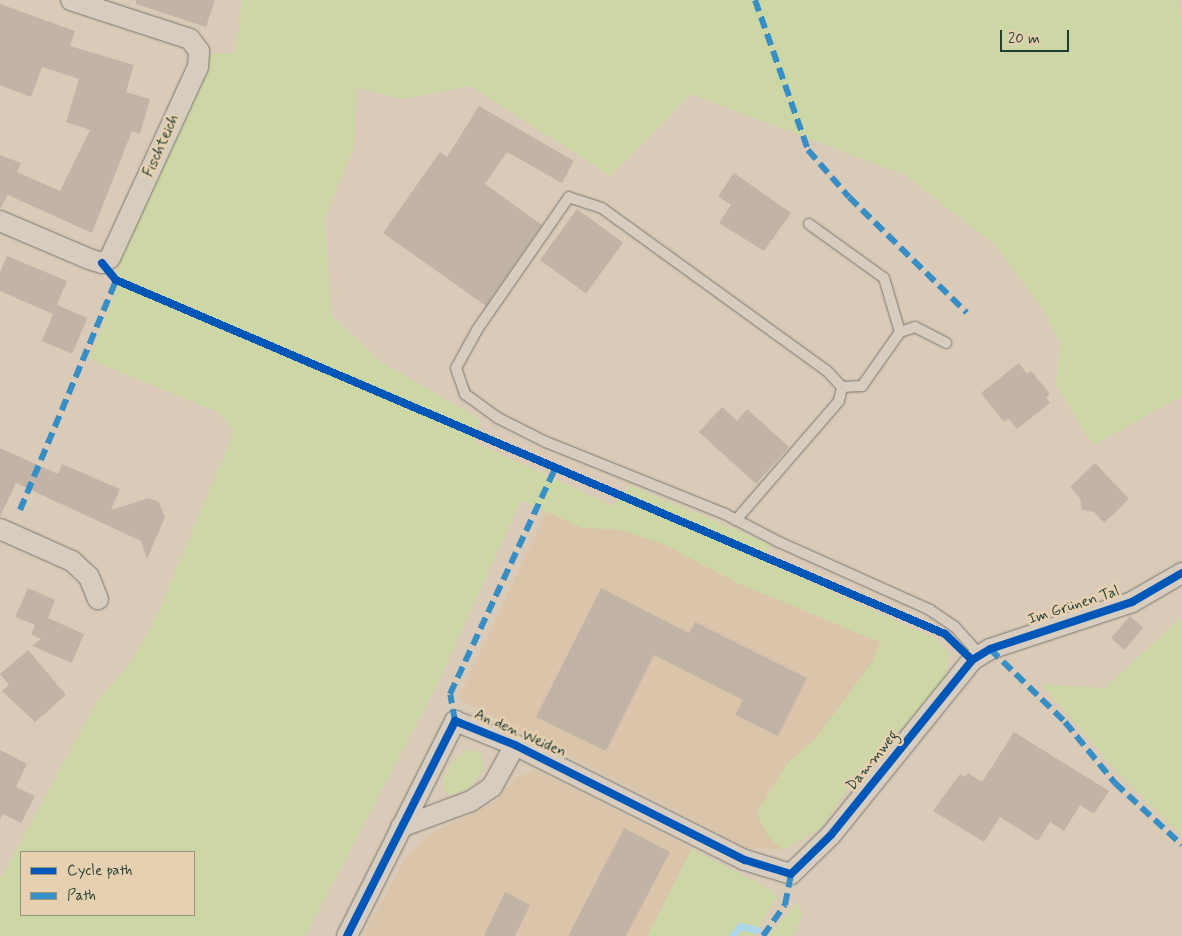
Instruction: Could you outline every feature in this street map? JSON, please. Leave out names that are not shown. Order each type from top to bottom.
[{"type":"street","name":"Fischteich","points":[[0,221],[89,259],[102,263],[110,258],[198,67],[199,51],[190,39],[71,0]]},
{"type":"street","points":[[0,529],[72,561],[89,577],[98,599]]},
{"type":"street","name":"Im Grünen Tal","points":[[976,658],[1132,602],[1182,573]]},
{"type":"street","name":"Dammweg","points":[[792,874],[831,835],[976,658]]},
{"type":"street","name":"An den Weiden","points":[[347,936],[455,721],[515,745],[745,860],[792,874]]},
{"type":"street","name":"An den Weiden","points":[[401,827],[471,801],[492,787],[515,745]]},
{"type":"lane","points":[[842,387],[828,371],[602,208],[569,197],[477,330],[456,368],[465,394],[498,418],[546,442],[736,520],[930,610],[955,627],[976,658]]},
{"type":"lane","points":[[808,224],[884,278],[900,332]]},
{"type":"lane","points":[[842,387],[862,386],[900,332],[915,327],[946,343]]},
{"type":"lane","points":[[736,520],[839,402],[842,387]]},
{"type":"shaded area","points":[[546,511],[583,528],[621,530],[663,544],[740,584],[880,642],[873,661],[816,738],[788,763],[767,794],[768,836],[783,850],[748,848],[458,699]]},
{"type":"shaded area","points":[[536,770],[692,849],[647,936],[363,936],[403,862],[426,836],[496,801],[516,777]]},
{"type":"green space","points":[[242,0],[1178,0],[1182,23],[1182,396],[1093,445],[1056,385],[1061,343],[1042,308],[996,246],[905,175],[691,94],[610,176],[471,86],[402,99],[356,87],[354,146],[324,219],[332,316],[381,362],[481,420],[474,442],[614,506],[629,485],[770,544],[764,561],[937,639],[949,654],[947,677],[847,790],[821,828],[783,850],[768,836],[756,813],[788,763],[816,738],[873,661],[880,642],[740,584],[663,544],[618,529],[583,528],[521,500],[438,683],[305,936],[0,936],[0,880],[98,700],[130,664],[156,618],[234,432],[220,413],[89,359],[114,298],[120,249],[146,187],[211,54],[235,53]]},
{"type":"green space","points":[[1182,617],[1182,836],[1119,774],[1041,684],[1105,688]]},
{"type":"green space","points":[[468,750],[481,752],[484,769],[470,787],[452,795],[444,791],[443,779],[453,761]]},
{"type":"green space","points":[[692,849],[770,889],[777,897],[753,936],[647,936]]},
{"type":"green space","points":[[796,903],[803,913],[793,936],[769,936]]},
{"type":"building","points":[[136,0],[215,0],[206,27],[136,4]]},
{"type":"building","points":[[0,4],[75,31],[70,46],[134,65],[126,92],[150,99],[140,134],[132,131],[92,233],[8,195],[0,209],[0,155],[21,163],[17,172],[60,191],[90,130],[66,122],[79,79],[42,67],[31,97],[0,85]]},
{"type":"building","points":[[479,106],[574,161],[562,183],[507,152],[485,184],[542,225],[486,306],[383,233],[440,152],[447,157]]},
{"type":"building","points":[[734,173],[791,213],[764,251],[719,223],[731,205],[718,196]]},
{"type":"building","points":[[577,209],[623,243],[586,293],[540,260]]},
{"type":"building","points":[[7,256],[67,281],[53,314],[0,291],[0,272]]},
{"type":"building","points":[[57,305],[87,318],[72,354],[42,341]]},
{"type":"building","points":[[1019,363],[1027,374],[1031,371],[1050,394],[1046,397],[1050,403],[1017,429],[1009,419],[1004,422],[981,393]]},
{"type":"building","points":[[722,407],[737,421],[747,409],[789,447],[756,484],[699,432]]},
{"type":"building","points":[[0,448],[58,474],[62,464],[120,489],[111,510],[149,498],[159,502],[165,517],[147,559],[141,541],[16,483],[0,517]]},
{"type":"building","points":[[1095,463],[1129,499],[1104,523],[1094,512],[1082,510],[1080,498],[1070,487]]},
{"type":"building","points":[[28,588],[55,600],[48,618],[84,634],[72,663],[32,646],[41,639],[31,634],[35,625],[15,617]]},
{"type":"building","points":[[601,588],[689,633],[695,622],[807,678],[778,736],[735,715],[743,700],[654,655],[606,751],[536,717]]},
{"type":"building","points":[[1130,616],[1144,628],[1125,650],[1111,638]]},
{"type":"building","points":[[28,650],[66,695],[35,722],[2,691],[9,685],[0,674]]},
{"type":"building","points":[[1014,732],[1109,791],[1094,814],[1080,805],[1064,831],[1050,822],[1038,841],[1000,817],[984,842],[933,811],[960,774],[965,777],[968,773],[982,782]]},
{"type":"building","points":[[0,750],[27,764],[16,787],[35,796],[21,823],[3,814],[0,820]]},
{"type":"building","points":[[624,828],[670,852],[626,936],[568,936]]},
{"type":"building","points":[[505,892],[530,905],[515,936],[484,936]]},
{"type":"waterway","points":[[732,936],[740,926],[758,930]]},
{"type":"marked path","points":[[755,0],[808,150],[849,197],[967,313]]},
{"type":"marked path","points":[[20,510],[116,280]]},
{"type":"marked path","points":[[455,721],[450,694],[556,467]]},
{"type":"marked path","points":[[990,649],[1065,722],[1115,783],[1182,845]]},
{"type":"marked path","points":[[763,936],[785,905],[791,874]]},
{"type":"cycle path","points":[[102,263],[116,280],[945,634],[972,660]]},
{"type":"cycle path","points":[[347,936],[455,721],[515,745],[745,860],[791,874],[831,835],[972,660],[990,649],[1132,602],[1182,573]]}]
